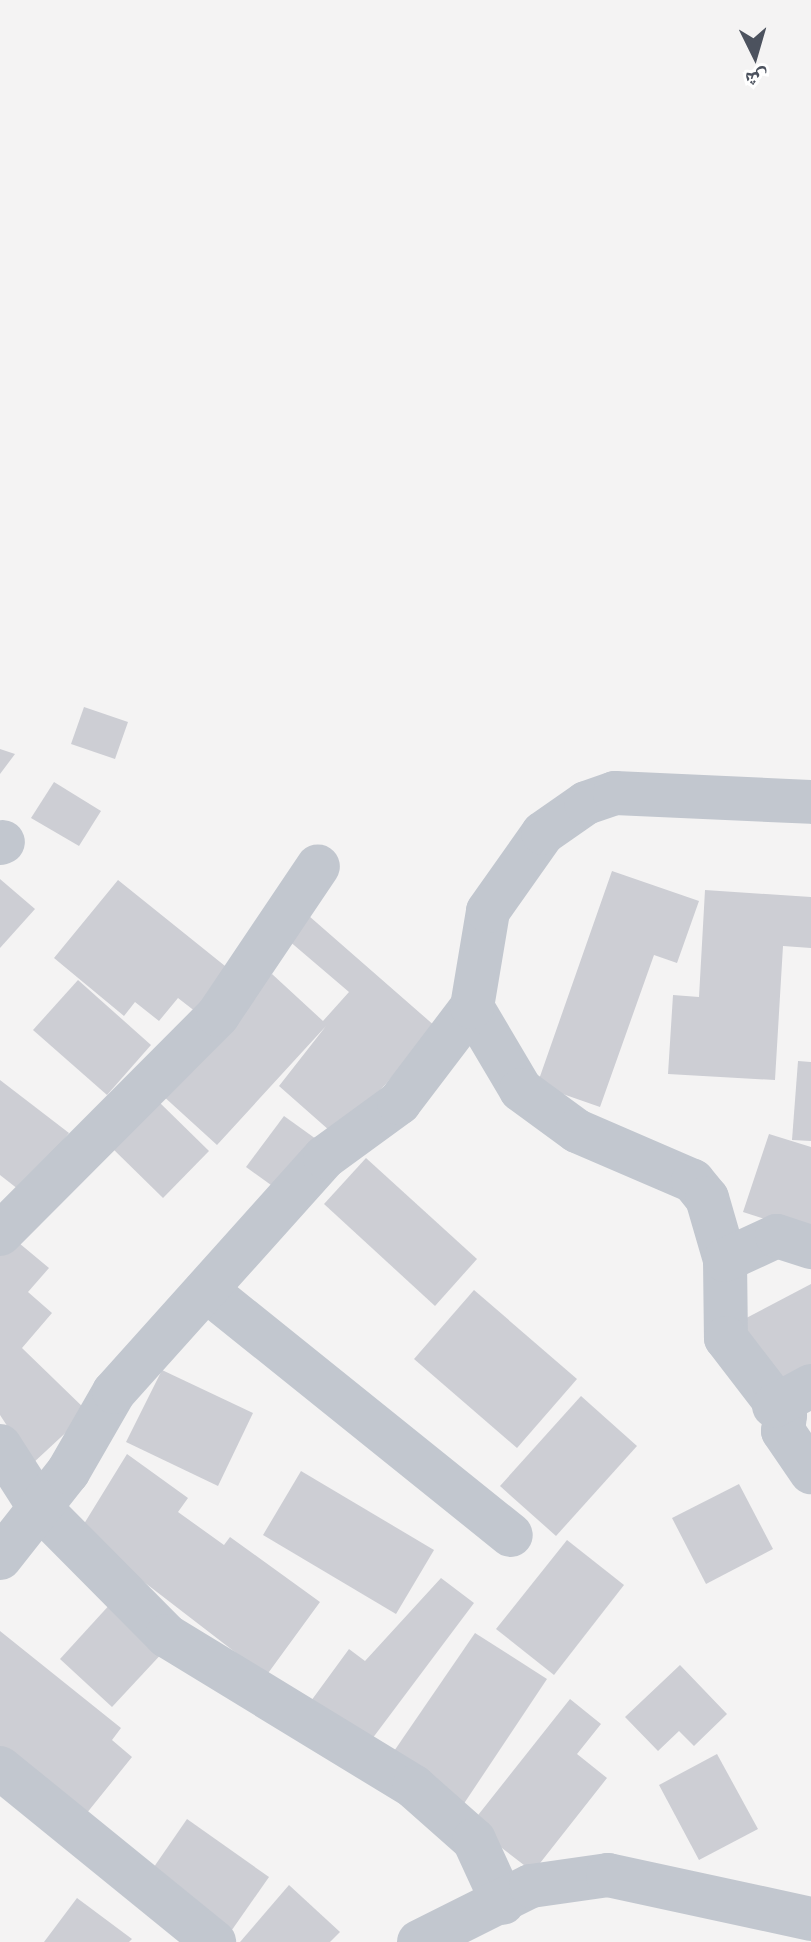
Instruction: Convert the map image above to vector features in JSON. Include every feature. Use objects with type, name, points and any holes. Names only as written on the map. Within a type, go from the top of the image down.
[{"type":"street","points":[[0,1558],[39,1507],[114,1392],[325,1157],[399,1103],[472,1007],[488,911],[560,818],[597,798],[642,791],[811,802]]},
{"type":"street","points":[[0,1234],[218,1015],[318,866]]},
{"type":"street","points":[[472,1007],[521,1090],[577,1131],[693,1181],[717,1213],[725,1260],[726,1338],[792,1396],[811,1472]]},
{"type":"street","points":[[725,1260],[777,1236],[811,1247]]},
{"type":"street","points":[[206,1290],[511,1535]]},
{"type":"street","points":[[0,1446],[39,1507],[167,1636],[414,1787],[474,1840],[503,1903]]},
{"type":"street","points":[[0,1768],[214,1942]]},
{"type":"street","points":[[419,1942],[539,1883],[608,1875],[811,1919]]},
{"type":"building","points":[[84,707],[128,722],[115,759],[71,744]]},
{"type":"building","points":[[0,749],[15,754],[0,774]]},
{"type":"building","points":[[54,782],[101,811],[79,846],[31,818]]},
{"type":"building","points":[[612,871],[699,901],[677,963],[654,955],[600,1107],[537,1085]]},
{"type":"building","points":[[0,879],[35,909],[0,948]]},
{"type":"building","points":[[118,880],[230,970],[196,1012],[178,998],[159,1021],[135,1002],[124,1016],[54,958]]},
{"type":"building","points":[[705,890],[811,897],[811,948],[783,946],[775,1080],[668,1074],[673,995],[699,997]]},
{"type":"building","points":[[309,916],[436,1027],[338,1138],[279,1086],[326,1026],[217,1145],[161,1094],[272,974],[323,1021],[349,992],[288,940]]},
{"type":"building","points":[[78,980],[151,1045],[107,1095],[33,1030]]},
{"type":"building","points":[[798,1061],[811,1062],[811,1141],[792,1140]]},
{"type":"building","points":[[0,1080],[69,1133],[23,1193],[0,1175]]},
{"type":"building","points":[[157,1100],[209,1151],[163,1198],[110,1146]]},
{"type":"building","points":[[284,1116],[316,1139],[278,1190],[246,1167]]},
{"type":"building","points":[[769,1134],[811,1147],[811,1234],[743,1212]]},
{"type":"building","points":[[366,1158],[477,1259],[435,1306],[324,1204]]},
{"type":"building","points":[[7,1233],[49,1268],[28,1292],[52,1313],[22,1348],[88,1412],[32,1464],[0,1415],[0,1241]]},
{"type":"building","points":[[811,1284],[811,1372],[770,1394],[733,1325]]},
{"type":"building","points":[[474,1290],[577,1379],[517,1448],[414,1359]]},
{"type":"building","points":[[162,1370],[253,1413],[218,1486],[126,1442]]},
{"type":"building","points":[[581,1396],[637,1446],[556,1536],[500,1486]]},
{"type":"building","points":[[127,1454],[188,1498],[178,1512],[224,1545],[230,1537],[320,1602],[266,1676],[79,1532]]},
{"type":"building","points":[[301,1471],[434,1550],[396,1614],[263,1535]]},
{"type":"building","points":[[739,1484],[773,1549],[706,1584],[672,1518]]},
{"type":"building","points":[[567,1540],[624,1585],[554,1675],[496,1629]]},
{"type":"building","points":[[441,1578],[474,1603],[369,1743],[311,1701],[349,1649],[365,1661]]},
{"type":"building","points":[[113,1601],[166,1649],[112,1707],[60,1659]]},
{"type":"building","points":[[0,1631],[121,1728],[112,1740],[132,1757],[82,1819],[0,1753]]},
{"type":"building","points":[[475,1633],[547,1679],[457,1814],[390,1757]]},
{"type":"building","points":[[680,1665],[727,1714],[694,1746],[679,1731],[658,1751],[625,1717]]},
{"type":"building","points":[[570,1699],[601,1724],[577,1754],[607,1778],[533,1872],[471,1824]]},
{"type":"building","points":[[717,1754],[758,1829],[699,1860],[659,1785]]},
{"type":"building","points":[[187,1819],[269,1877],[227,1937],[145,1880]]},
{"type":"building","points":[[289,1885],[340,1932],[330,1942],[240,1942]]},
{"type":"building","points":[[77,1898],[132,1939],[129,1942],[44,1942]]}]
